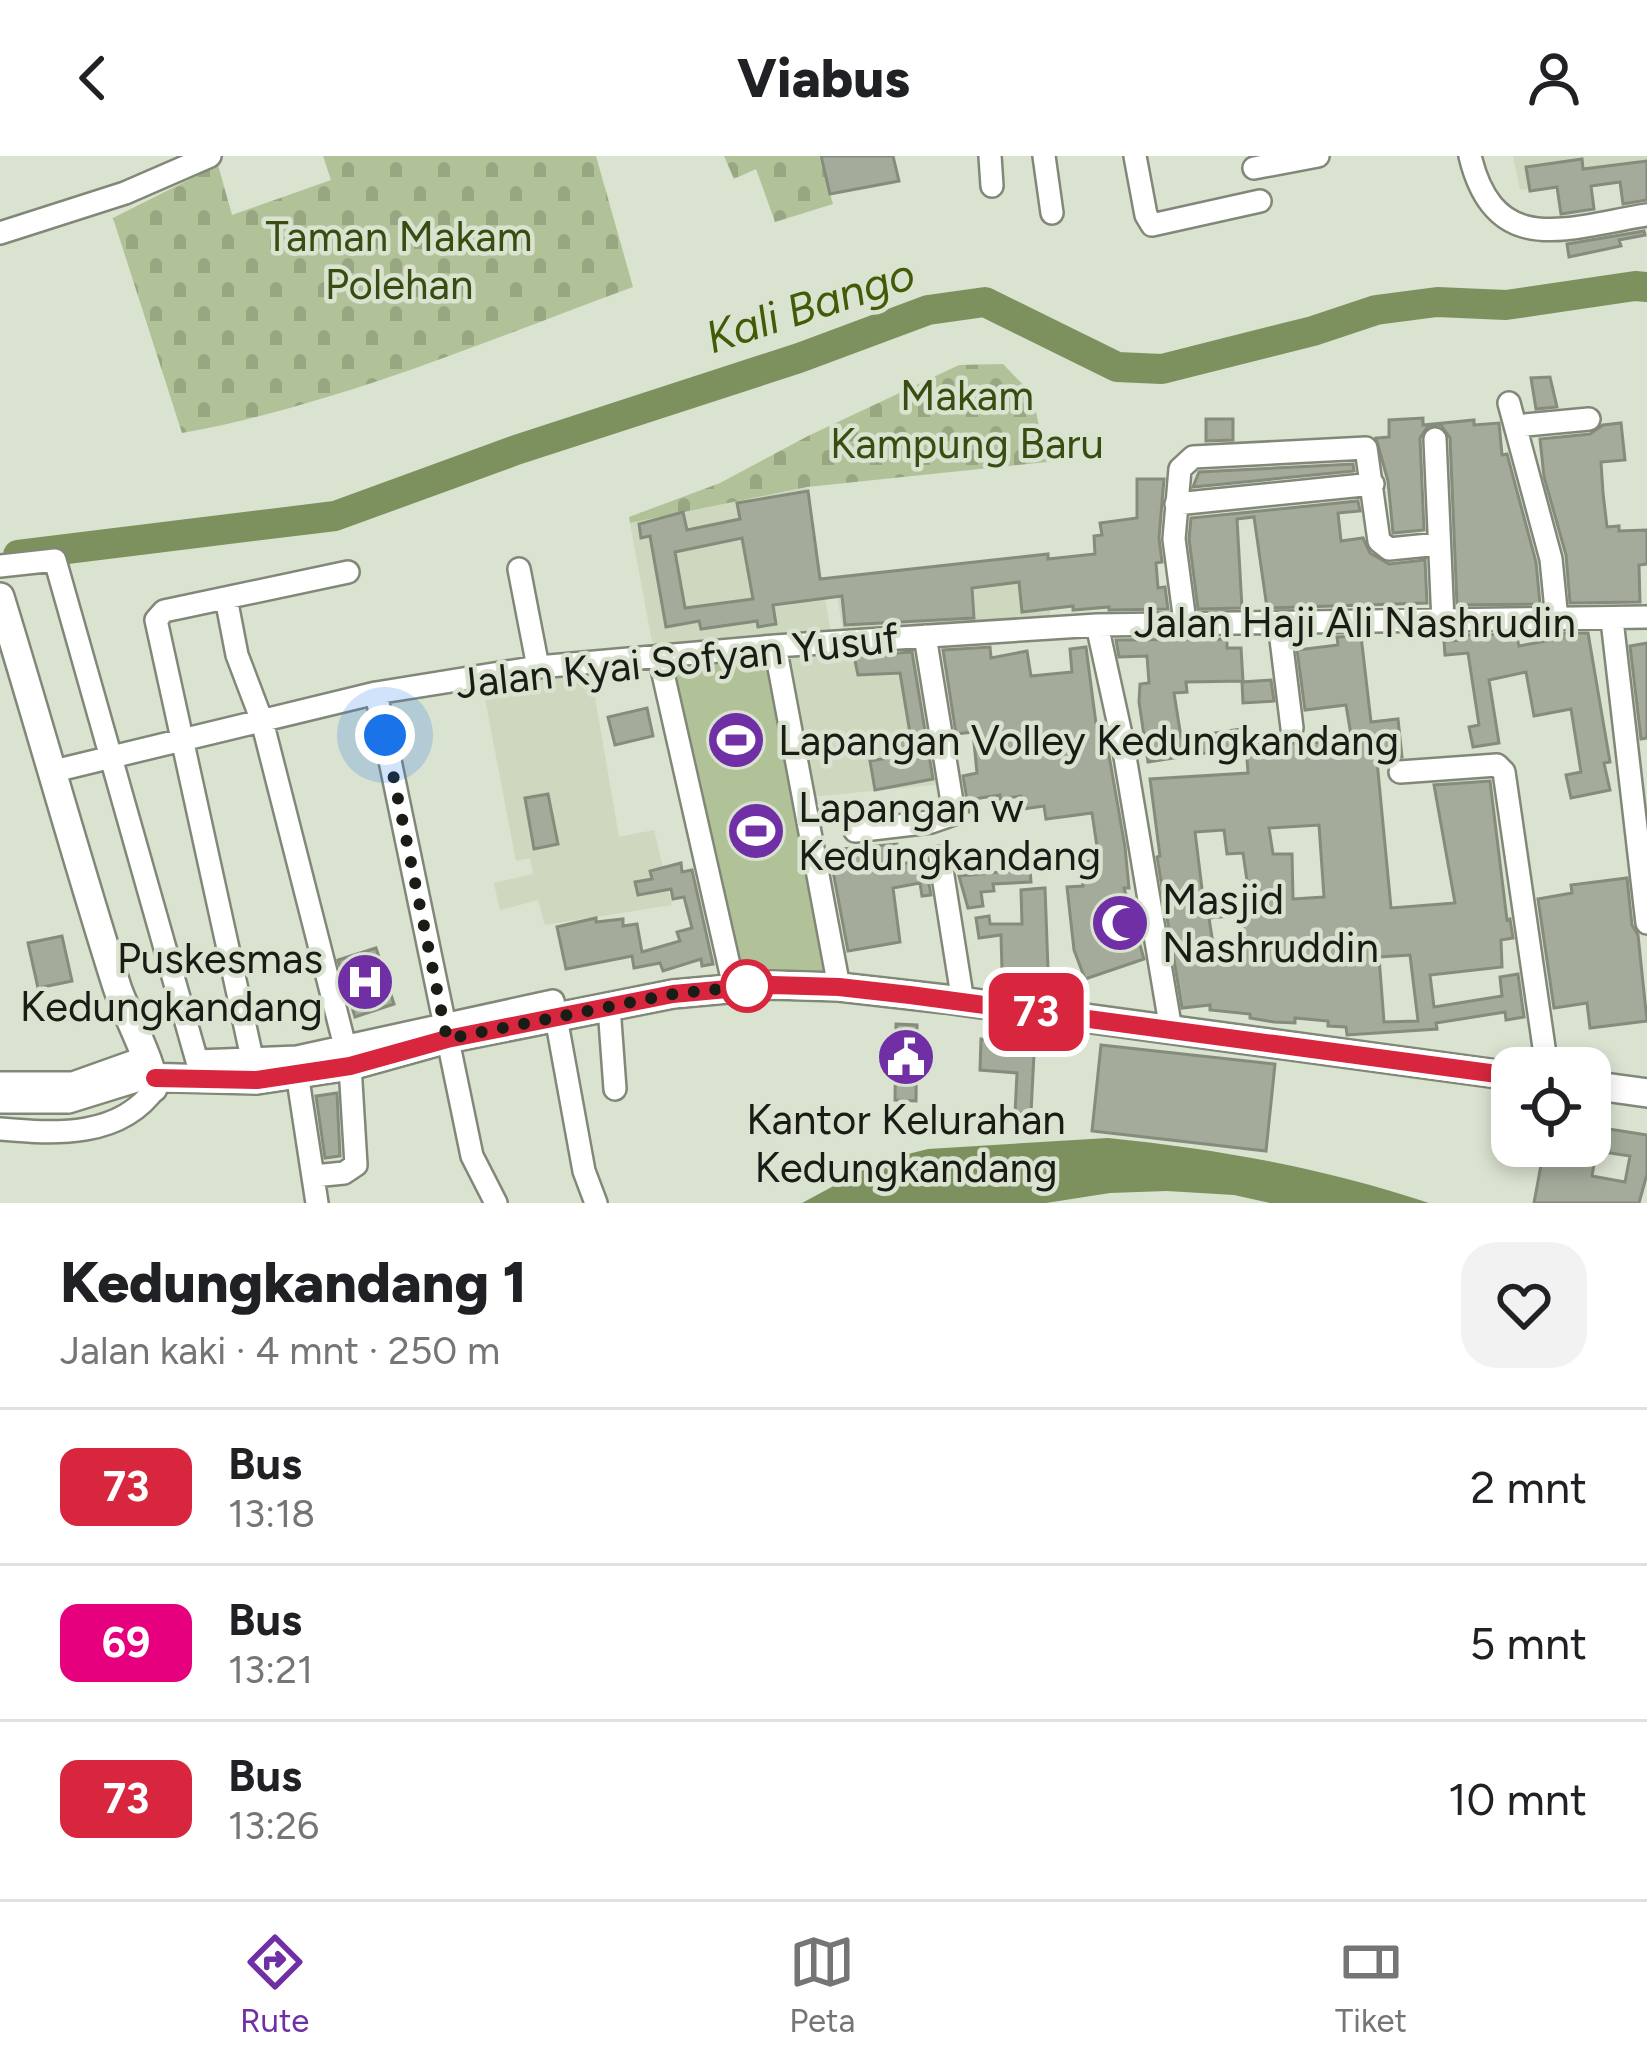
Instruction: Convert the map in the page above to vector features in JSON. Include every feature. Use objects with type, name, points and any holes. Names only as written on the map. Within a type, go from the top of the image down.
[{"type":"main road","points":[[3,608],[50,772],[147,1071]]},
{"type":"main road","points":[[0,1118],[93,1102],[147,1071],[257,1080],[350,1066],[447,1039],[673,994],[734,987],[839,987],[1491,1073]]},
{"type":"main road","points":[[1611,1088],[1647,1093]]},
{"type":"main road","points":[[0,1099],[93,1102]]},
{"type":"street","points":[[0,233],[125,194],[209,156]]},
{"type":"street","points":[[990,156],[992,186]]},
{"type":"street","points":[[1044,156],[1052,213]]},
{"type":"street","points":[[1136,156],[1152,225],[1262,209],[1253,162],[1318,156]]},
{"type":"street","points":[[1470,156],[1476,182],[1486,197],[1523,229],[1544,231],[1647,215]]},
{"type":"street","points":[[1557,620],[1551,559],[1512,414],[1589,419]]},
{"type":"street","points":[[1435,440],[1443,622]]},
{"type":"street","points":[[1185,622],[1174,539],[1180,469],[1192,457],[1360,447],[1369,451],[1383,546],[1439,544]]},
{"type":"street","points":[[1176,504],[1373,484]]},
{"type":"street","points":[[0,566],[55,560],[197,1061],[297,1057],[553,1001],[584,1172],[596,1203]]},
{"type":"street","points":[[519,568],[538,667]]},
{"type":"street","points":[[257,1080],[156,620],[164,611],[348,572]]},
{"type":"street","points":[[226,598],[237,655],[262,721],[350,1066],[356,1165],[344,1173],[314,1176]]},
{"type":"street","name":"Jalan Haji Ali Nashrudin","points":[[1097,625],[1647,616]]},
{"type":"street","name":"Jalan Haji Ali Nashrudin","points":[[1612,620],[1647,923]]},
{"type":"street","points":[[1279,622],[1292,728]]},
{"type":"street","points":[[1097,625],[1122,739],[1172,1030]]},
{"type":"street","name":"Jalan Kyai Sofyan Yusuf","points":[[50,772],[376,693],[538,667],[1097,625]]},
{"type":"street","points":[[855,831],[931,822],[954,814],[925,636]]},
{"type":"street","points":[[775,646],[839,987]]},
{"type":"street","points":[[659,656],[734,987]]},
{"type":"street","points":[[376,693],[473,1161],[496,1203]]},
{"type":"street","points":[[1400,772],[1497,764],[1504,772],[1543,1047]]},
{"type":"street","points":[[940,857],[963,1002]]},
{"type":"street","points":[[609,1007],[615,1089]]},
{"type":"street","points":[[0,1083],[73,1083],[147,1071],[136,1112],[115,1123],[74,1130],[0,1129]]},
{"type":"street","points":[[297,1073],[316,1203]]},
{"type":"shaded area","points":[[1513,156],[1647,156],[1647,175],[1520,190]]},
{"type":"shaded area","points":[[807,487],[831,633],[653,647],[630,523]]},
{"type":"shaded area","points":[[1045,562],[1051,620],[844,638],[835,582]]},
{"type":"shaded area","points":[[920,642],[945,784],[809,797],[780,654]]},
{"type":"shaded area","points":[[580,669],[592,680],[619,837],[654,830],[672,905],[545,925],[538,900],[500,910],[494,883],[533,874],[530,858],[516,861],[483,688]]},
{"type":"shaded area","points":[[1108,1138],[1270,1161],[1429,1203],[1270,1203],[1234,1195],[1167,1191],[1110,1193],[1046,1203],[802,1203],[880,1161],[928,1149]]},
{"type":"green space","name":"Taman Makam Polehan","points":[[323,156],[596,156],[633,287],[354,389],[182,433],[113,218],[218,165],[232,215],[331,180]]},
{"type":"green space","points":[[724,156],[819,156],[833,204],[775,222],[756,169],[734,179]]},
{"type":"green space","name":"Makam Kampung Baru","points":[[1003,364],[1032,394],[1047,462],[807,487],[630,523],[629,517],[720,483],[959,365]]},
{"type":"green space","points":[[770,656],[829,974],[739,973],[670,664]]},
{"type":"building","points":[[821,156],[893,156],[899,181],[830,194]]},
{"type":"building","points":[[1582,159],[1583,169],[1647,161],[1647,200],[1623,204],[1620,182],[1591,186],[1594,209],[1561,214],[1557,187],[1530,191],[1526,167]]},
{"type":"building","points":[[1644,231],[1645,235],[1619,240],[1621,246],[1569,257],[1567,244]]},
{"type":"building","points":[[1550,377],[1557,407],[1536,409],[1531,378]]},
{"type":"building","points":[[1423,418],[1423,425],[1474,420],[1474,425],[1499,423],[1502,455],[1507,454],[1536,562],[1540,604],[1457,605],[1450,438],[1441,425],[1428,426],[1420,438],[1424,530],[1393,533],[1388,481],[1376,438],[1389,437],[1389,420]]},
{"type":"building","points":[[1206,419],[1233,419],[1233,440],[1206,441]]},
{"type":"building","points":[[1621,423],[1625,460],[1601,462],[1603,493],[1607,527],[1647,530],[1647,564],[1639,565],[1640,602],[1570,603],[1566,555],[1544,477],[1540,439],[1590,434],[1603,425]]},
{"type":"building","points":[[1353,464],[1354,471],[1193,487],[1199,472]]},
{"type":"building","points":[[1137,479],[1164,479],[1162,562],[1156,563],[1158,588],[1165,587],[1168,609],[1073,610],[1073,606],[1022,612],[1019,582],[972,588],[974,618],[845,625],[842,596],[773,605],[776,624],[758,627],[757,621],[701,629],[699,621],[666,627],[650,536],[641,538],[639,524],[683,512],[687,530],[740,519],[737,503],[808,491],[820,579],[1048,554],[1048,559],[1095,554],[1094,536],[1102,535],[1100,523],[1137,518]],"holes":[[[742,538],[753,599],[685,608],[675,552]]]},
{"type":"building","points":[[1358,501],[1360,511],[1338,513],[1341,541],[1363,538],[1370,553],[1389,564],[1425,560],[1427,603],[1267,608],[1254,517],[1237,519],[1242,608],[1198,609],[1189,539],[1191,518]]},
{"type":"building","points":[[1563,633],[1588,633],[1610,762],[1604,763],[1610,790],[1571,798],[1566,775],[1581,772],[1571,709],[1534,716],[1526,672],[1489,680],[1499,743],[1473,747],[1469,727],[1479,725],[1468,653],[1445,655],[1444,641],[1465,640],[1465,635],[1516,634],[1519,646],[1563,638]]},
{"type":"building","points":[[1361,636],[1371,722],[1398,719],[1402,757],[1377,761],[1391,908],[1455,903],[1434,785],[1490,781],[1513,938],[1501,940],[1502,967],[1430,975],[1434,1007],[1502,996],[1500,977],[1518,974],[1524,1017],[1506,1020],[1505,1012],[1436,1023],[1437,1029],[1347,1035],[1346,1027],[1328,1026],[1328,1021],[1295,1018],[1295,1023],[1274,1022],[1210,1010],[1210,1005],[1182,1008],[1157,857],[1150,779],[1248,773],[1246,745],[1352,741],[1346,705],[1305,710],[1297,650],[1338,645],[1337,637]],"holes":[[[1319,825],[1324,897],[1293,899],[1292,854],[1273,854],[1269,828]],[[1224,830],[1227,854],[1243,853],[1249,894],[1203,897],[1195,832]],[[1242,915],[1244,940],[1213,944],[1209,918]],[[1410,955],[1418,1021],[1384,1022],[1379,957]]]},
{"type":"building","points":[[1227,639],[1227,648],[1241,648],[1243,681],[1186,682],[1187,692],[1174,693],[1181,737],[1216,737],[1215,733],[1241,729],[1244,747],[1148,762],[1139,702],[1140,684],[1149,683],[1147,656],[1119,657],[1116,640]]},
{"type":"building","points":[[1647,643],[1647,738],[1641,739],[1630,646]]},
{"type":"building","points":[[990,647],[991,658],[1027,651],[1031,676],[1072,672],[1070,649],[1086,647],[1098,739],[1106,738],[1125,847],[1129,888],[1124,888],[1144,959],[1085,979],[1074,950],[1067,887],[1083,886],[1080,862],[1099,860],[1092,813],[1046,819],[1044,806],[1023,809],[1021,796],[1000,799],[1000,795],[974,799],[975,811],[969,812],[963,776],[977,773],[973,732],[956,734],[943,650]]},
{"type":"building","points":[[912,652],[933,779],[875,790],[870,761],[899,756],[895,736],[910,733],[900,673],[858,675],[854,656]]},
{"type":"building","points":[[1271,680],[1274,701],[1243,703],[1242,682]]},
{"type":"building","points":[[647,708],[653,736],[615,745],[608,717]]},
{"type":"building","points":[[548,794],[558,844],[534,849],[525,798]]},
{"type":"building","points":[[897,844],[900,864],[912,862],[913,869],[926,868],[931,895],[922,896],[920,883],[893,888],[900,942],[848,951],[829,850]]},
{"type":"building","points":[[681,863],[682,872],[692,870],[713,964],[702,966],[701,959],[663,971],[660,963],[634,968],[632,956],[566,969],[557,927],[596,918],[596,922],[623,919],[623,926],[637,924],[642,952],[680,941],[677,932],[692,928],[684,897],[673,899],[671,889],[638,895],[635,882],[652,879],[650,871]]},
{"type":"building","points":[[1030,869],[1031,882],[993,884],[994,891],[981,892],[983,906],[968,908],[959,876]]},
{"type":"building","points":[[1627,878],[1647,1021],[1590,1028],[1587,1003],[1554,1008],[1538,899],[1572,893],[1571,885]]},
{"type":"building","points":[[1045,888],[1048,969],[1002,970],[1001,935],[979,938],[976,918],[989,916],[990,924],[1022,924],[1021,890]]},
{"type":"building","points":[[62,936],[72,981],[38,988],[28,943]]},
{"type":"building","name":"Puskesmas Kedungkandang","points":[[376,948],[394,1004],[355,1017],[338,960]]},
{"type":"building","name":"Kantor Kelurahan Kedungkandang","points":[[896,1024],[917,1025],[916,1101],[895,1100]]},
{"type":"building","points":[[981,1039],[1014,1041],[1014,1053],[1034,1054],[1031,1113],[1015,1113],[1017,1073],[980,1070]]},
{"type":"building","points":[[1101,1045],[1275,1064],[1266,1151],[1092,1131]]},
{"type":"building","points":[[337,1093],[340,1156],[325,1158],[316,1096]]},
{"type":"building","points":[[1611,1129],[1647,1135],[1647,1174],[1639,1203],[1534,1203],[1541,1167],[1594,1167],[1592,1176],[1625,1182],[1630,1156],[1611,1153]]},
{"type":"waterway","name":"Kali Bango","points":[[18,555],[335,516],[928,310],[985,302],[1117,367],[1162,369],[1376,310],[1437,302],[1506,305],[1647,287]]},
{"type":"bus line","name":"73","points":[[155,1078],[257,1080],[350,1066],[447,1039],[673,994],[772,985],[910,995],[1491,1074]]},
{"type":"place","name":"Lapangan Volley Kedungkandang","points":[[736,740]]},
{"type":"place","name":"Lapangan w Kedungkandang","points":[[756,831]]},
{"type":"place","name":"Masjid Nashruddin","points":[[1120,923]]},
{"type":"place","name":"Puskesmas Kedungkandang","points":[[365,982]]},
{"type":"place","name":"Kantor Kelurahan Kedungkandang","points":[[906,1057]]},
{"type":"route","points":[[385,735],[447,1039],[673,994],[747,986]]}]
